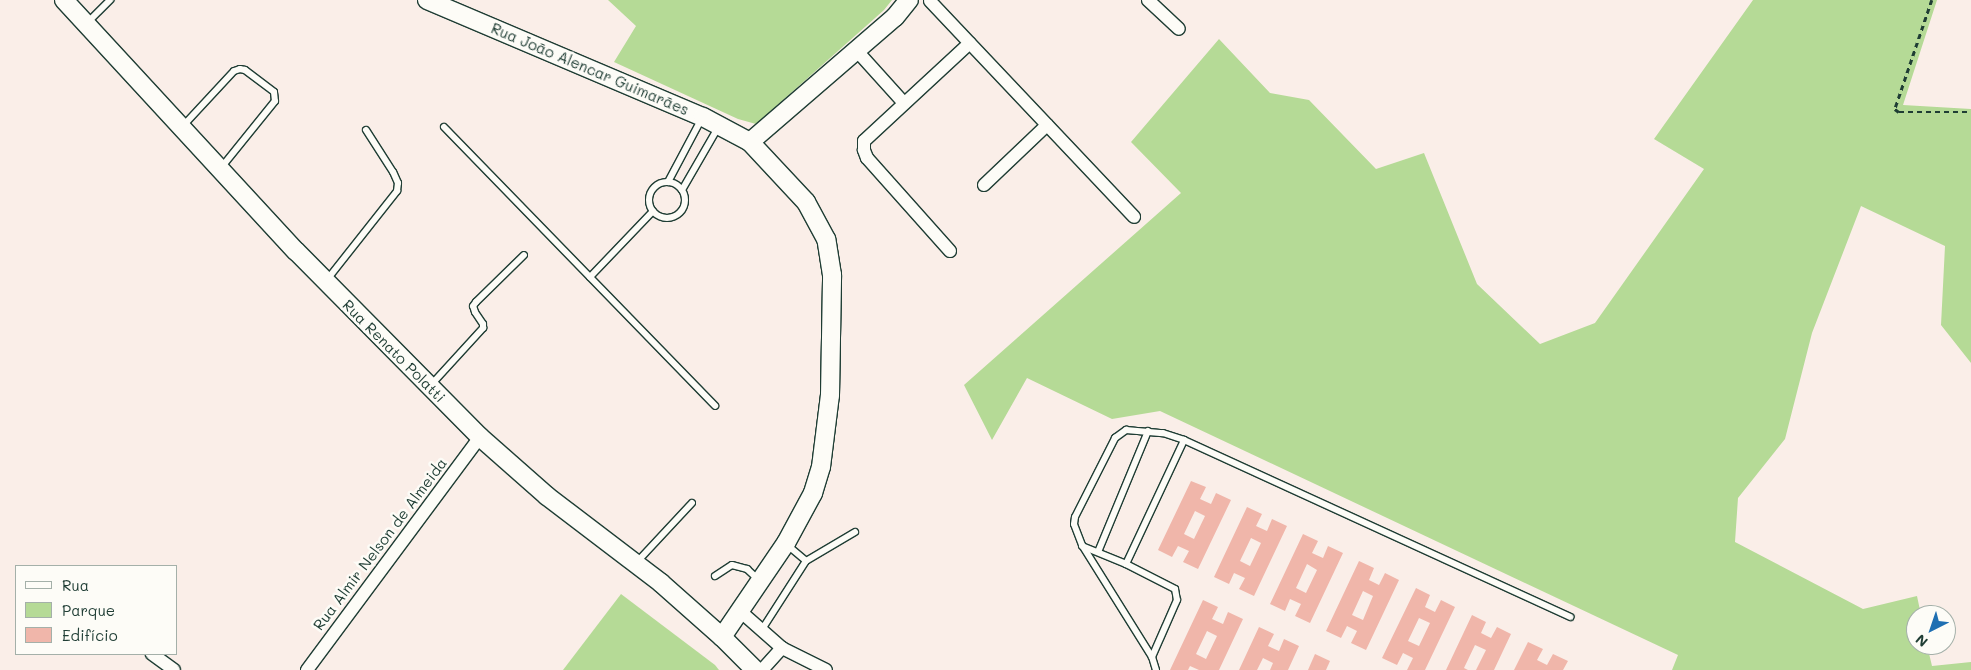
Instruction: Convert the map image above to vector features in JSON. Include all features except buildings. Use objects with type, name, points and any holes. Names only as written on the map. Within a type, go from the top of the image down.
[{"type":"main road","name":"Rua Renato Polatti","points":[[64,0],[325,282],[480,437],[547,496],[636,564],[722,637],[755,670]]},
{"type":"main road","name":"Rua João Alencar Guimarães","points":[[427,0],[720,125],[750,142],[786,178],[806,202],[818,221],[826,239],[832,275],[830,395],[821,467],[803,514],[786,543],[722,637]]},
{"type":"main road","points":[[750,142],[896,17],[909,0]]},
{"type":"street","points":[[1148,0],[1179,29]]},
{"type":"street","points":[[930,1],[1134,217]]},
{"type":"street","points":[[950,251],[867,158],[864,150],[864,141],[970,43]]},
{"type":"street","points":[[857,51],[904,103]]},
{"type":"street","points":[[984,185],[1048,125]]},
{"type":"street","name":"Rua Almir Nelson de Almeida","points":[[307,670],[480,437]]},
{"type":"street","points":[[740,611],[782,648],[826,670]]},
{"type":"street","points":[[762,670],[782,648]]},
{"type":"street","points":[[153,655],[174,670]]},
{"type":"lane","points":[[86,24],[110,0]]},
{"type":"lane","points":[[182,128],[234,71],[245,70],[274,92],[275,101],[220,170]]},
{"type":"lane","points":[[668,182],[703,117]]},
{"type":"lane","points":[[682,190],[720,125]]},
{"type":"lane","points":[[444,127],[715,406]]},
{"type":"lane","points":[[325,282],[397,191],[398,183],[394,172],[366,130]]},
{"type":"lane","points":[[661,183],[676,184],[682,190],[685,203],[678,215],[665,218],[653,211],[650,205],[651,192],[661,183]]},
{"type":"lane","points":[[590,277],[653,211]]},
{"type":"lane","points":[[430,386],[483,328],[483,324],[473,306],[524,256]]},
{"type":"lane","points":[[1156,670],[1152,657],[1082,546],[1076,533],[1075,517],[1115,438],[1126,430],[1148,432],[1184,440],[1570,617]]},
{"type":"lane","points":[[1098,552],[1148,432]]},
{"type":"lane","points":[[1126,564],[1184,440]]},
{"type":"lane","points":[[636,564],[692,503]]},
{"type":"lane","points":[[762,631],[806,561],[855,532]]},
{"type":"lane","points":[[786,543],[806,561]]},
{"type":"lane","points":[[1082,546],[1126,564],[1175,589],[1178,594],[1177,600],[1152,657]]},
{"type":"lane","points":[[715,576],[732,565],[738,565],[747,569],[760,582]]},
{"type":"path","points":[[1932,0],[1895,109],[1899,112],[1971,112]]},
{"type":"green space","points":[[608,0],[892,0],[884,10],[756,124],[738,119],[614,62],[636,26]]},
{"type":"green space","points":[[1753,0],[1937,0],[1903,105],[1971,109],[1971,363],[1941,325],[1945,246],[1861,206],[1812,333],[1785,439],[1738,498],[1735,542],[1863,609],[1917,596],[1919,605],[1906,605],[1906,655],[1929,655],[1932,666],[1971,662],[1971,670],[1672,670],[1678,655],[1160,411],[1112,419],[1027,378],[992,440],[964,385],[1181,193],[1131,142],[1219,39],[1270,93],[1309,100],[1376,169],[1424,153],[1477,284],[1540,344],[1595,323],[1704,169],[1654,139]]},
{"type":"green space","points":[[621,594],[715,665],[719,670],[563,670]]}]
